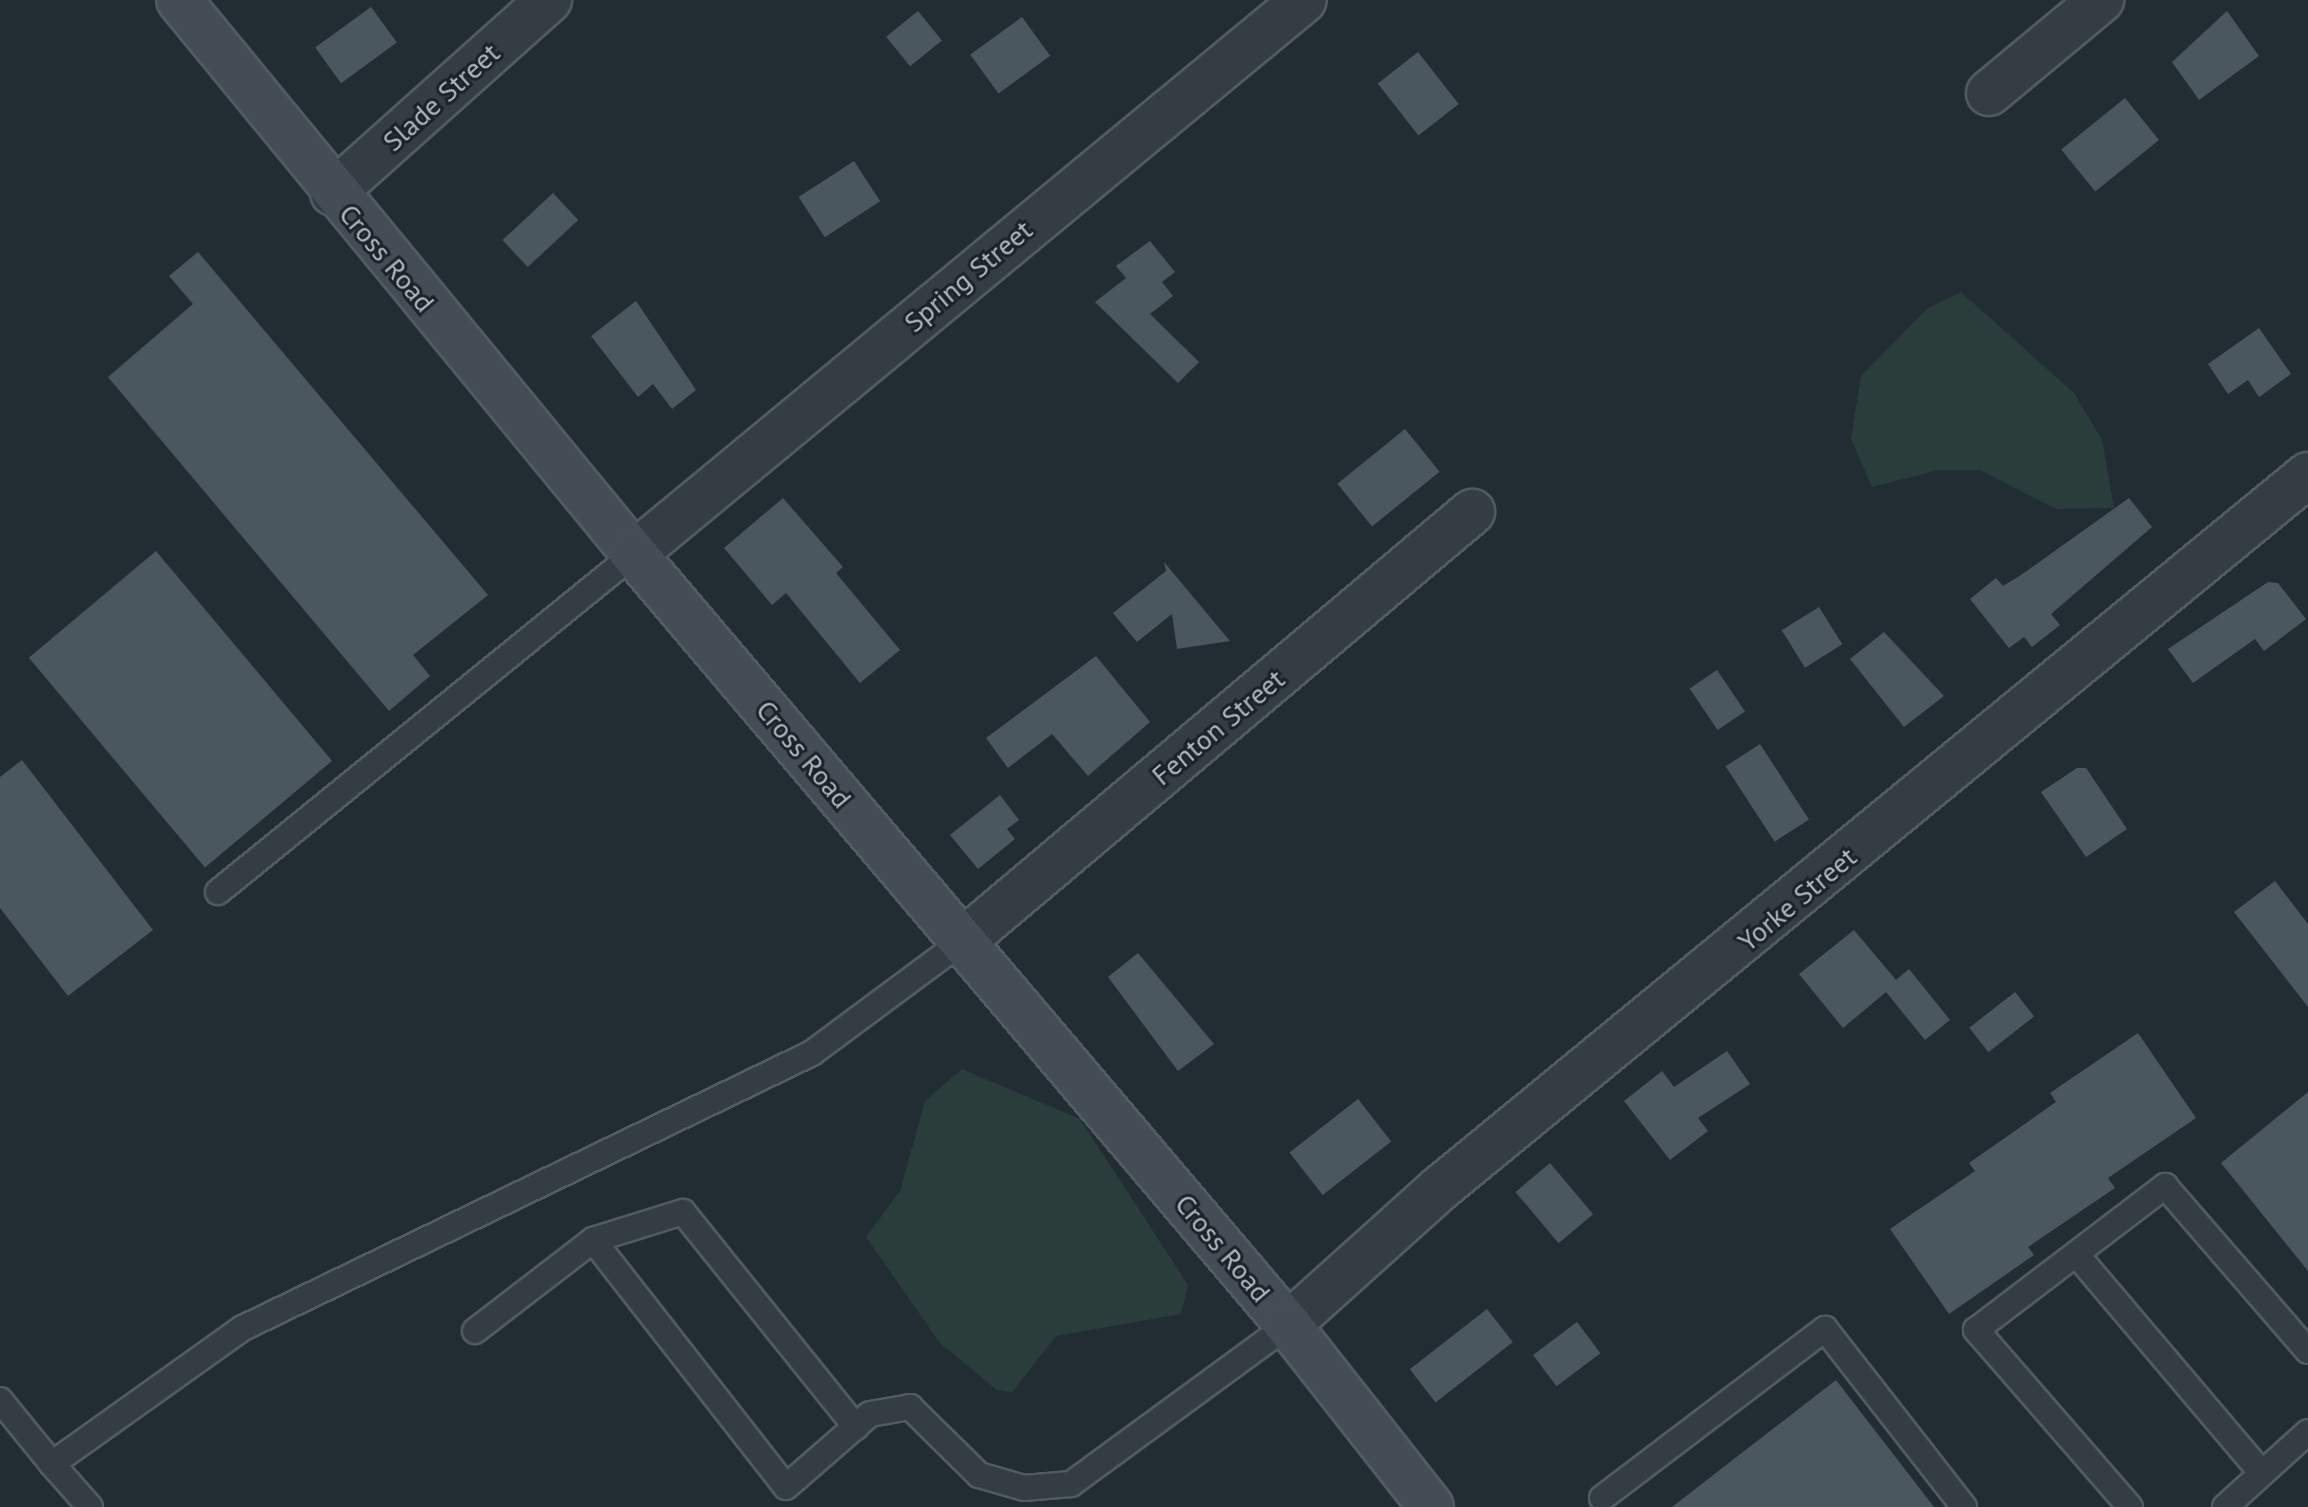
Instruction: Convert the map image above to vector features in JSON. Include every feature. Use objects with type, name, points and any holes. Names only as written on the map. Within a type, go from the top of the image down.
[{"type":"street","name":"Cross Road","points":[[179,0],[333,193],[634,554],[1288,1325],[1429,1506]]},
{"type":"street","name":"Slade Street","points":[[333,193],[549,0]]},
{"type":"street","name":"Spring Street","points":[[634,554],[1304,0]]},
{"type":"street","points":[[1989,93],[2101,0]]},
{"type":"street","name":"Yorke Street","points":[[1288,1325],[1439,1189],[2308,475]]},
{"type":"street","name":"Fenton Street","points":[[963,941],[1472,512]]},
{"type":"lane","points":[[218,892],[634,554]]},
{"type":"lane","points":[[52,1464],[243,1328],[812,1053],[963,941]]},
{"type":"lane","points":[[2127,1506],[1976,1330],[2165,1186],[2308,1351]]},
{"type":"lane","points":[[475,1331],[593,1240],[683,1212],[856,1427]]},
{"type":"lane","points":[[593,1240],[786,1487],[870,1414],[910,1407],[979,1475],[1024,1488],[1071,1484],[1288,1325]]},
{"type":"lane","points":[[2076,1254],[2262,1473]]},
{"type":"lane","points":[[1601,1504],[1825,1329],[1964,1507]]},
{"type":"lane","points":[[0,1400],[90,1507]]},
{"type":"lane","points":[[2225,1507],[2308,1432]]},
{"type":"green space","points":[[1961,292],[2074,393],[2102,440],[2114,508],[2056,509],[1980,470],[1939,470],[1872,487],[1851,439],[1861,376],[1928,308]]},
{"type":"green space","points":[[962,1069],[1080,1119],[1188,1285],[1181,1314],[1056,1336],[1012,1392],[997,1390],[940,1343],[866,1237],[900,1191],[925,1101]]},
{"type":"building","points":[[371,7],[397,43],[341,83],[315,48]]},
{"type":"building","points":[[918,11],[942,41],[910,66],[886,37]]},
{"type":"building","points":[[2227,11],[2259,56],[2199,100],[2172,62]]},
{"type":"building","points":[[1022,17],[1050,56],[998,93],[970,55]]},
{"type":"building","points":[[1418,52],[1459,104],[1418,135],[1378,83]]},
{"type":"building","points":[[2125,98],[2159,140],[2095,192],[2061,150]]},
{"type":"building","points":[[854,161],[880,201],[825,237],[799,197]]},
{"type":"building","points":[[553,193],[578,220],[528,267],[503,240]]},
{"type":"building","points":[[1150,241],[1175,272],[1162,282],[1173,296],[1150,314],[1199,362],[1178,383],[1095,302],[1126,278],[1116,266]]},
{"type":"building","points":[[198,252],[488,595],[413,655],[430,676],[389,711],[108,377],[193,304],[169,276]]},
{"type":"building","points":[[636,301],[696,390],[672,409],[653,384],[638,397],[591,336]]},
{"type":"building","points":[[2259,328],[2291,374],[2259,397],[2248,380],[2228,394],[2208,364]]},
{"type":"building","points":[[1405,429],[1440,472],[1372,526],[1337,484]]},
{"type":"building","points":[[783,498],[843,567],[836,573],[900,650],[860,683],[786,593],[772,605],[724,548]]},
{"type":"building","points":[[2129,498],[2152,527],[2051,614],[2060,625],[2032,647],[2024,637],[2009,648],[1970,599],[1996,578],[2003,586],[2021,575]]},
{"type":"building","points":[[156,551],[332,761],[205,868],[29,658]]},
{"type":"building","points":[[1164,562],[1230,641],[1177,649],[1172,614],[1137,642],[1113,613],[1166,571]]},
{"type":"building","points":[[2268,582],[2278,583],[2306,619],[2264,651],[2255,639],[2193,683],[2168,649]]},
{"type":"building","points":[[1819,607],[1842,644],[1805,668],[1782,630]]},
{"type":"building","points":[[1884,632],[1944,696],[1904,727],[1850,659]]},
{"type":"building","points":[[1096,656],[1150,722],[1088,776],[1052,734],[1008,768],[986,738]]},
{"type":"building","points":[[1717,670],[1745,711],[1718,730],[1690,688]]},
{"type":"building","points":[[1760,744],[1809,819],[1775,842],[1726,766]]},
{"type":"building","points":[[22,760],[153,930],[68,996],[0,908],[0,777]]},
{"type":"building","points":[[2077,768],[2086,768],[2127,829],[2086,857],[2041,792]]},
{"type":"building","points":[[1000,795],[1019,820],[1007,829],[1015,839],[978,869],[950,835]]},
{"type":"building","points":[[2275,881],[2308,924],[2308,1007],[2234,912]]},
{"type":"building","points":[[1854,930],[1896,980],[1909,969],[1950,1020],[1925,1040],[1886,992],[1843,1028],[1799,974]]},
{"type":"building","points":[[1138,953],[1214,1044],[1178,1071],[1108,977]]},
{"type":"building","points":[[2015,992],[2034,1016],[1988,1052],[1969,1028]]},
{"type":"building","points":[[2138,1033],[2196,1118],[2108,1178],[2115,1188],[2028,1247],[2034,1255],[1949,1314],[1890,1229],[1975,1171],[1969,1163],[2056,1102],[2050,1093]]},
{"type":"building","points":[[1727,1051],[1750,1084],[1698,1118],[1708,1131],[1670,1160],[1624,1101],[1662,1071],[1674,1087]]},
{"type":"building","points":[[2308,1092],[2308,1271],[2221,1163]]},
{"type":"building","points":[[1358,1099],[1391,1142],[1323,1195],[1289,1153]]},
{"type":"building","points":[[1550,1163],[1593,1214],[1559,1243],[1516,1192]]},
{"type":"building","points":[[1487,1309],[1513,1342],[1436,1402],[1410,1369]]},
{"type":"building","points":[[1577,1322],[1600,1353],[1557,1386],[1533,1355]]},
{"type":"building","points":[[1836,1380],[1934,1507],[1672,1507]]}]
